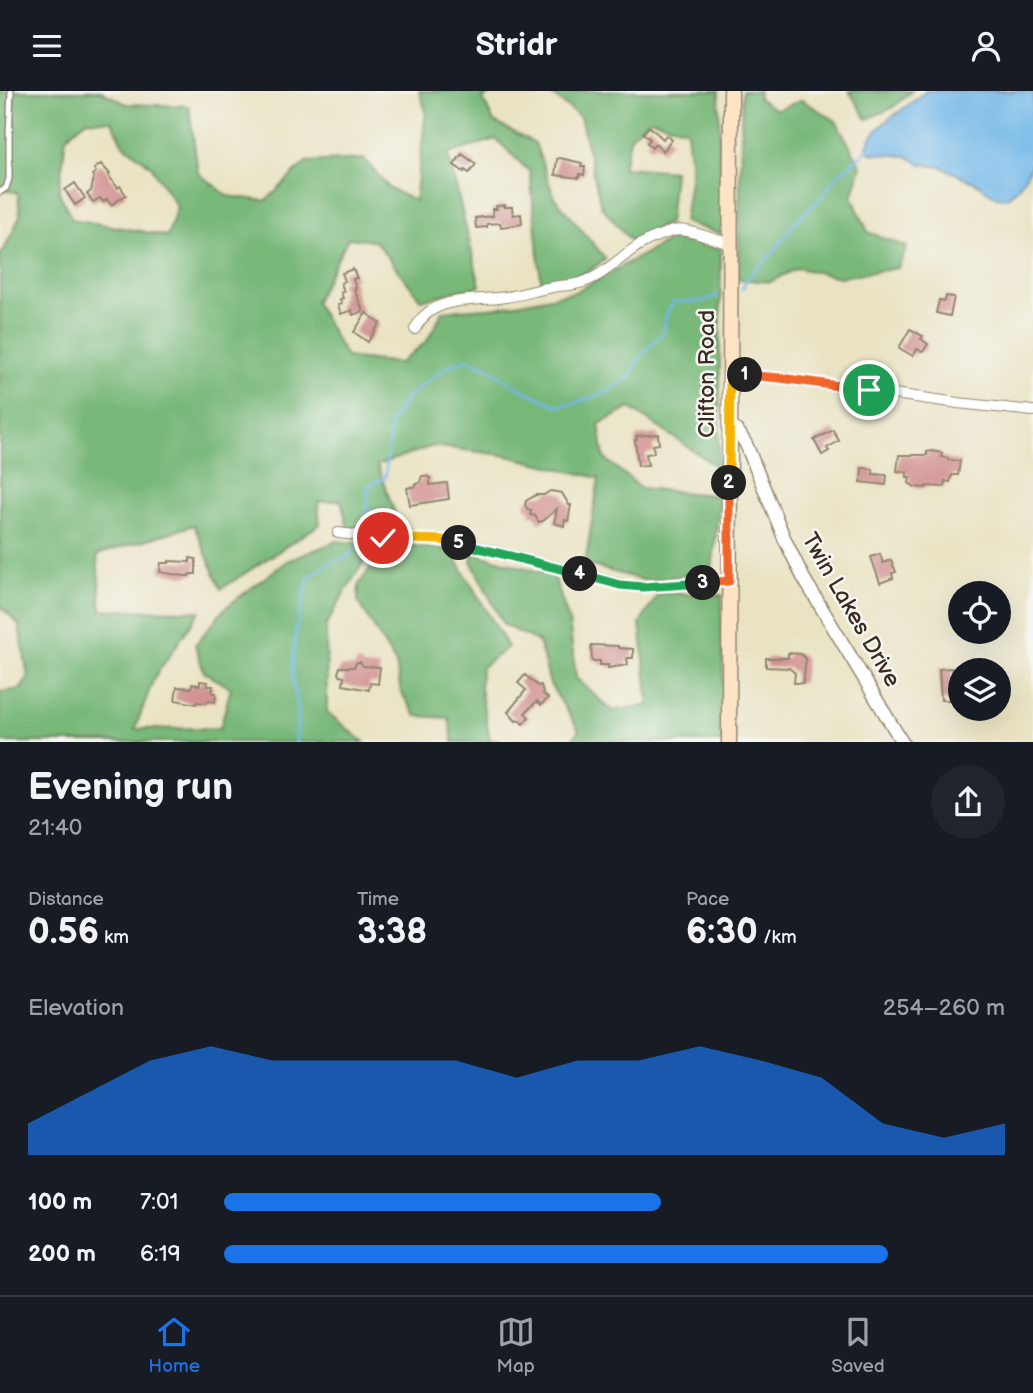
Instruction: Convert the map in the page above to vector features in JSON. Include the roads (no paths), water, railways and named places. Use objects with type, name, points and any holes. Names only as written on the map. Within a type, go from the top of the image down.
[{"type":"main road","name":"Clifton Road","points":[[729,742],[731,91]]},
{"type":"street","points":[[415,329],[426,313],[446,303],[517,296],[593,279],[638,246],[672,231],[688,231],[730,243]]},
{"type":"street","points":[[730,374],[1033,411]]},
{"type":"street","name":"Twin Lakes Drive","points":[[729,424],[739,433],[746,445],[803,577],[902,742]]},
{"type":"street","points":[[338,533],[442,540],[628,586],[657,587],[729,581]]},
{"type":"lane","points":[[0,192],[6,188],[9,179],[11,91]]},
{"type":"water","points":[[926,91],[1033,91],[1033,162],[1016,190],[1006,198],[997,197],[976,183],[942,167],[921,164],[907,156],[870,153],[867,146],[877,130]]},
{"type":"waterway","points":[[741,289],[746,280],[779,246],[793,224],[819,200],[836,177],[869,148]]},
{"type":"waterway","points":[[363,524],[368,508],[368,486],[385,478],[391,422],[406,398],[446,367],[468,359],[557,406],[575,403],[605,393],[629,378],[640,357],[664,331],[667,312],[674,302],[697,302],[718,296]]},
{"type":"waterway","points":[[296,742],[298,710],[292,673],[296,629],[309,577],[328,564],[349,556],[356,546]]}]
